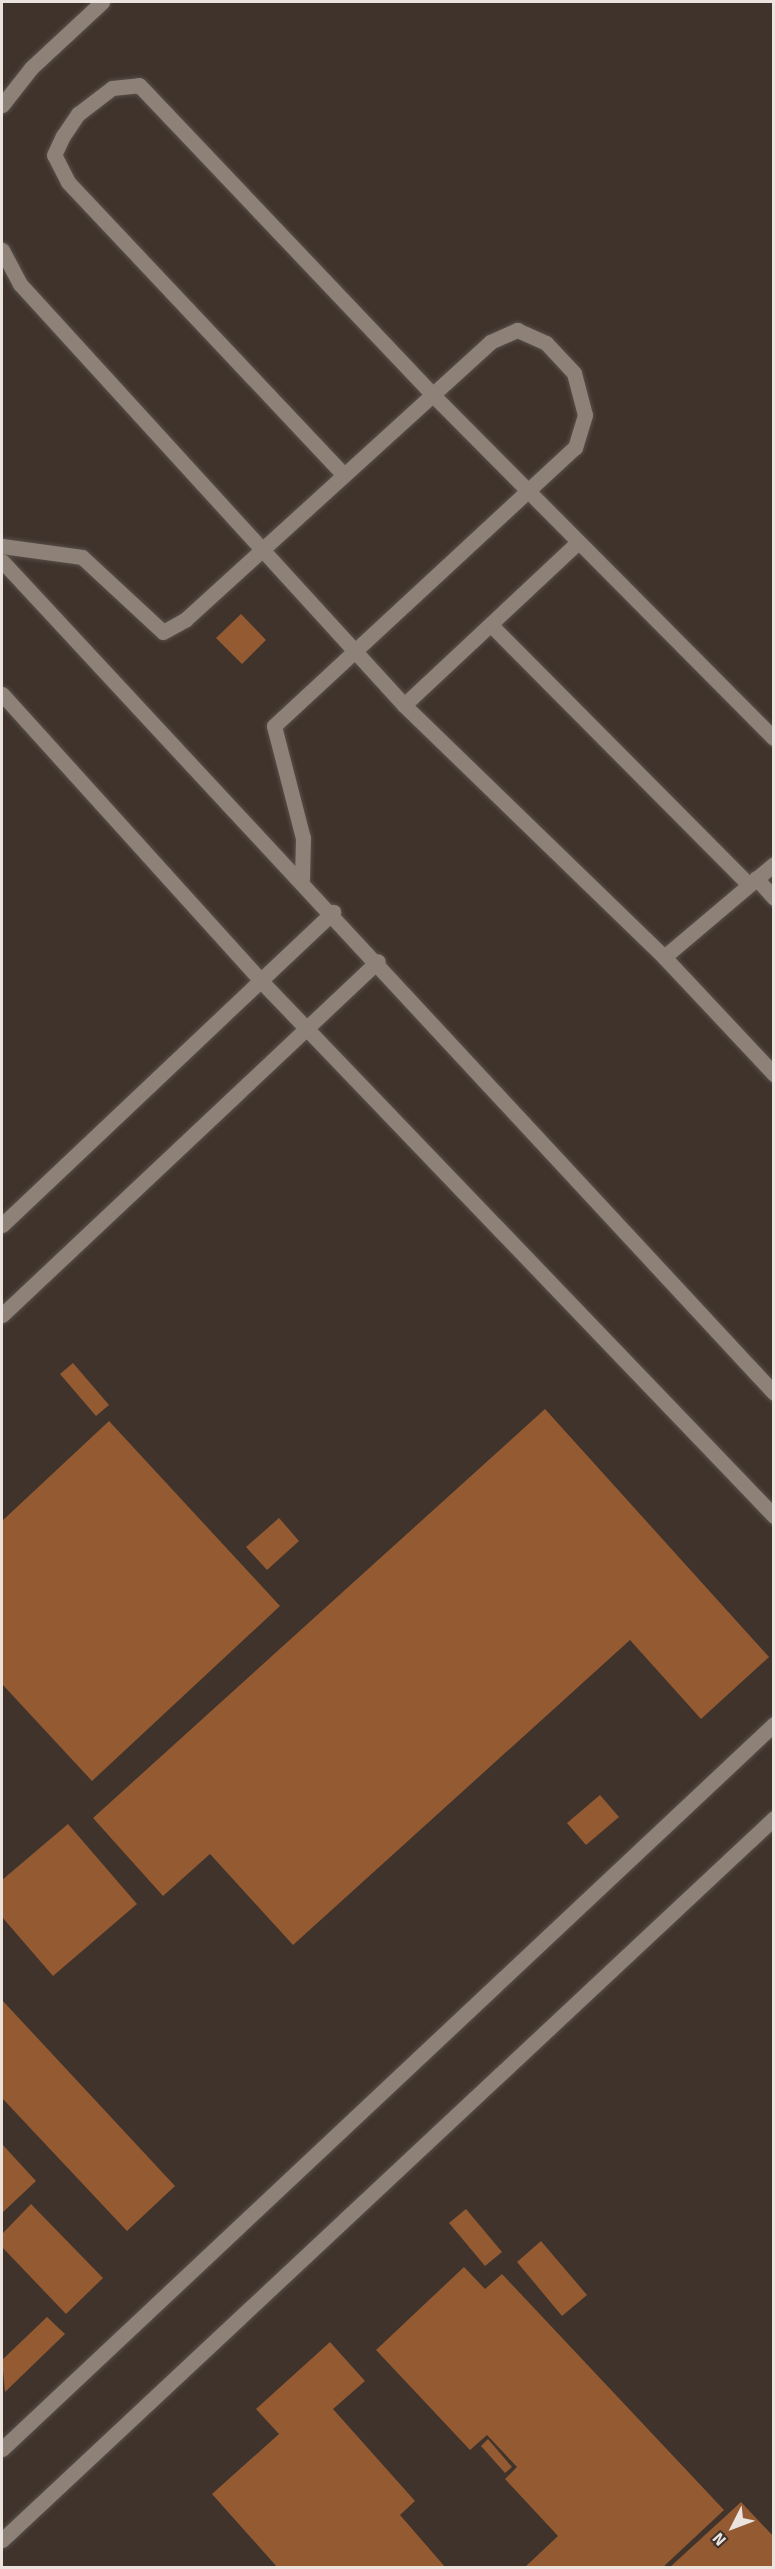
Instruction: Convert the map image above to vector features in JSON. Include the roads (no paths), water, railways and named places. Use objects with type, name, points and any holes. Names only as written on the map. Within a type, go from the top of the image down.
[{"type":"street","points":[[2,105],[31,68],[102,2]]},
{"type":"street","points":[[343,474],[68,182],[54,155],[91,101],[112,88],[139,86],[577,543],[774,738]]},
{"type":"street","points":[[2,250],[20,284],[404,705],[664,957],[774,1074]]},
{"type":"street","points":[[2,546],[82,557],[163,632],[186,619],[431,393],[490,342],[517,330],[546,343],[574,373],[585,415],[574,447],[356,653],[274,726],[303,838],[302,880]]},
{"type":"street","points":[[404,705],[577,543]]},
{"type":"street","points":[[2,561],[333,912],[774,1393]]},
{"type":"street","points":[[491,625],[752,881],[774,898]]},
{"type":"street","points":[[2,694],[260,980],[774,1516]]},
{"type":"street","points":[[664,957],[774,864]]},
{"type":"street","points":[[2,1225],[333,912]]},
{"type":"street","points":[[2,1315],[378,961]]},
{"type":"street","points":[[2,2449],[774,1724]]},
{"type":"street","points":[[2,2540],[774,1818]]}]
